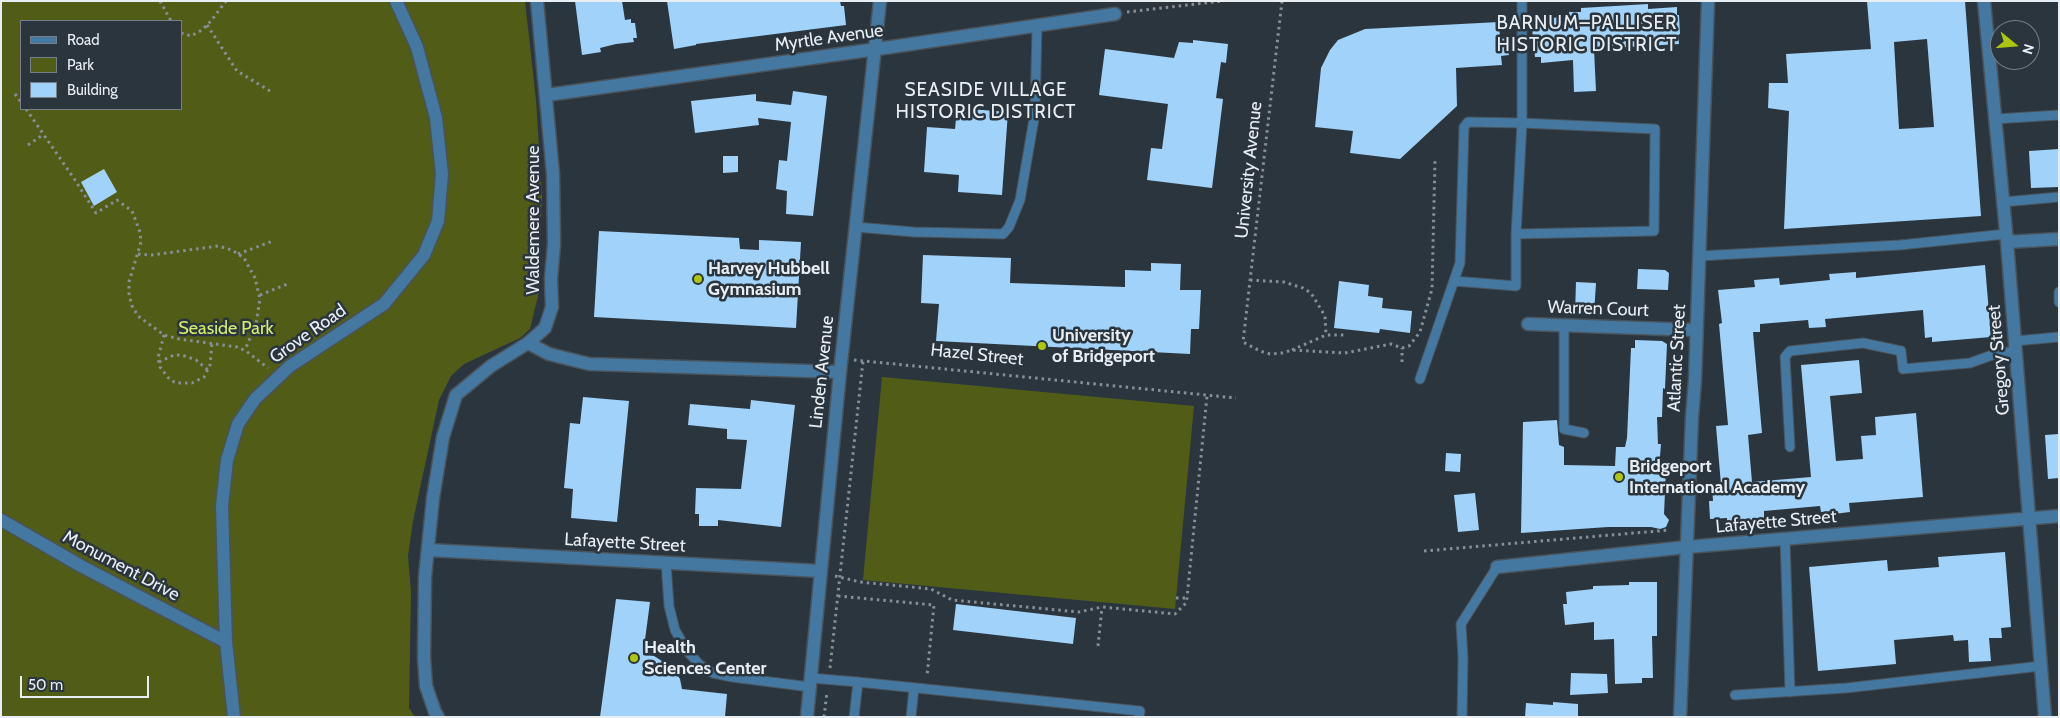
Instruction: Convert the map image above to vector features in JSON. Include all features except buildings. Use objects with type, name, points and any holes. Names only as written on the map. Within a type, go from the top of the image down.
[{"type":"street","name":"Grove Road","points":[[234,717],[226,642],[222,506],[227,460],[238,424],[255,398],[290,366],[384,304],[424,255],[438,221],[442,174],[436,118],[417,47],[396,1]]},
{"type":"street","name":"Waldemere Avenue","points":[[438,717],[426,686],[424,658],[425,576],[433,498],[443,437],[456,395],[490,366],[528,342],[545,328],[552,307],[554,174],[537,1]]},
{"type":"street","name":"Linden Avenue","points":[[808,717],[840,372],[880,1]]},
{"type":"street","name":"Atlantic Street","points":[[1680,717],[1708,1]]},
{"type":"street","name":"Gregory Street","points":[[1984,1],[2007,238],[2045,717]]},
{"type":"street","name":"Myrtle Avenue","points":[[547,95],[875,50],[1115,14]]},
{"type":"street","points":[[2007,238],[2059,239]]},
{"type":"street","name":"Warren Court","points":[[1528,324],[1696,330]]},
{"type":"street","points":[[528,342],[549,354],[589,364],[840,372]]},
{"type":"street","name":"Lafayette Street","points":[[1497,566],[1687,547],[2059,516]]},
{"type":"street","name":"Monument Drive","points":[[1,520],[90,570],[226,642]]},
{"type":"street","name":"Lafayette Street","points":[[428,550],[666,563],[820,575]]},
{"type":"lane","points":[[1454,281],[1516,286],[1516,234],[1522,123],[1522,1]]},
{"type":"lane","points":[[856,227],[914,232],[1004,234],[1009,227],[1020,200],[1035,113],[1037,26]]},
{"type":"lane","points":[[1995,120],[2059,114]]},
{"type":"lane","points":[[1420,379],[1460,263],[1464,127],[1468,122],[1656,129],[1654,232],[1516,234]]},
{"type":"lane","points":[[2003,202],[2059,197]]},
{"type":"lane","points":[[1699,256],[2007,238]]},
{"type":"lane","points":[[2059,292],[2059,302]]},
{"type":"lane","points":[[1564,325],[1564,428],[1584,433]]},
{"type":"lane","points":[[1790,447],[1785,357],[1790,351],[1863,343],[1901,351],[1904,369],[1970,363],[2016,346],[2059,337]]},
{"type":"lane","points":[[1785,539],[1790,692]]},
{"type":"lane","points":[[666,563],[669,606],[675,630],[687,651],[700,665],[713,673],[732,677],[811,683],[828,679],[1140,711],[1140,717]]},
{"type":"lane","points":[[1462,717],[1463,658],[1461,624],[1497,566]]},
{"type":"lane","points":[[1736,695],[1846,688],[2041,666]]},
{"type":"lane","points":[[854,717],[858,682]]},
{"type":"lane","points":[[911,717],[914,688]]},
{"type":"path","points":[[160,1],[170,20]]},
{"type":"path","points":[[182,34],[191,36],[207,25],[226,1]]},
{"type":"path","points":[[1115,14],[1223,1]]},
{"type":"path","name":"University Avenue","points":[[1282,1],[1243,342],[1260,352],[1270,354],[1292,350]]},
{"type":"path","points":[[207,25],[237,70],[270,91]]},
{"type":"path","points":[[15,94],[20,101]]},
{"type":"path","points":[[27,110],[96,213],[117,200],[132,211],[140,232],[138,254],[129,282],[128,294],[138,316],[164,335],[179,340],[232,346],[245,350],[279,376]]},
{"type":"path","points":[[28,145],[44,134]]},
{"type":"path","points":[[1292,350],[1345,354],[1391,344],[1402,348],[1409,346],[1416,339],[1430,299],[1434,160]]},
{"type":"path","points":[[238,254],[273,241]]},
{"type":"path","points":[[138,254],[152,255],[218,246],[244,258],[251,269],[260,295],[256,324],[245,350]]},
{"type":"path","points":[[1250,280],[1284,282],[1304,288],[1311,294],[1325,316],[1326,336]]},
{"type":"path","points":[[260,295],[290,283]]},
{"type":"path","points":[[164,335],[160,348],[159,362],[170,380],[177,382],[192,383],[204,376],[212,358],[212,343]]},
{"type":"path","points":[[1292,350],[1326,336],[1347,335]]},
{"type":"path","points":[[1402,348],[1402,362]]},
{"type":"path","points":[[159,362],[166,358],[182,355],[196,360],[208,370]]},
{"type":"path","name":"Hazel Street","points":[[840,576],[863,361],[1236,398]]},
{"type":"path","points":[[820,575],[840,576],[860,582],[931,589],[952,600],[1079,612],[1102,607],[1175,614],[1186,603],[1187,598],[1207,396]]},
{"type":"path","points":[[1424,551],[1670,530]]},
{"type":"path","points":[[824,717],[840,576]]},
{"type":"path","points":[[838,596],[934,606],[926,689]]},
{"type":"path","points":[[1176,598],[1187,598]]},
{"type":"path","points":[[1098,646],[1102,607]]},
{"type":"green space","name":"Seaside Park","points":[[1,1],[525,1],[536,100],[542,196],[538,296],[530,329],[520,338],[464,364],[451,376],[439,400],[413,521],[408,556],[411,592],[409,708],[415,717],[1,717]]},
{"type":"green space","points":[[882,377],[1194,406],[1175,609],[863,580]]},
{"type":"place","name":"Harvey Hubbell Gymnasium","points":[[698,279]]},
{"type":"place","name":"University of Bridgeport","points":[[1042,346]]},
{"type":"place","name":"Bridgeport International Academy","points":[[1619,477]]},
{"type":"place","name":"Health Sciences Center","points":[[634,658]]},
{"type":"district","name":"BARNUM–PALLISER HISTORIC DISTRICT","points":[[1587,34]]},
{"type":"district","name":"SEASIDE VILLAGE HISTORIC DISTRICT","points":[[986,101]]}]
